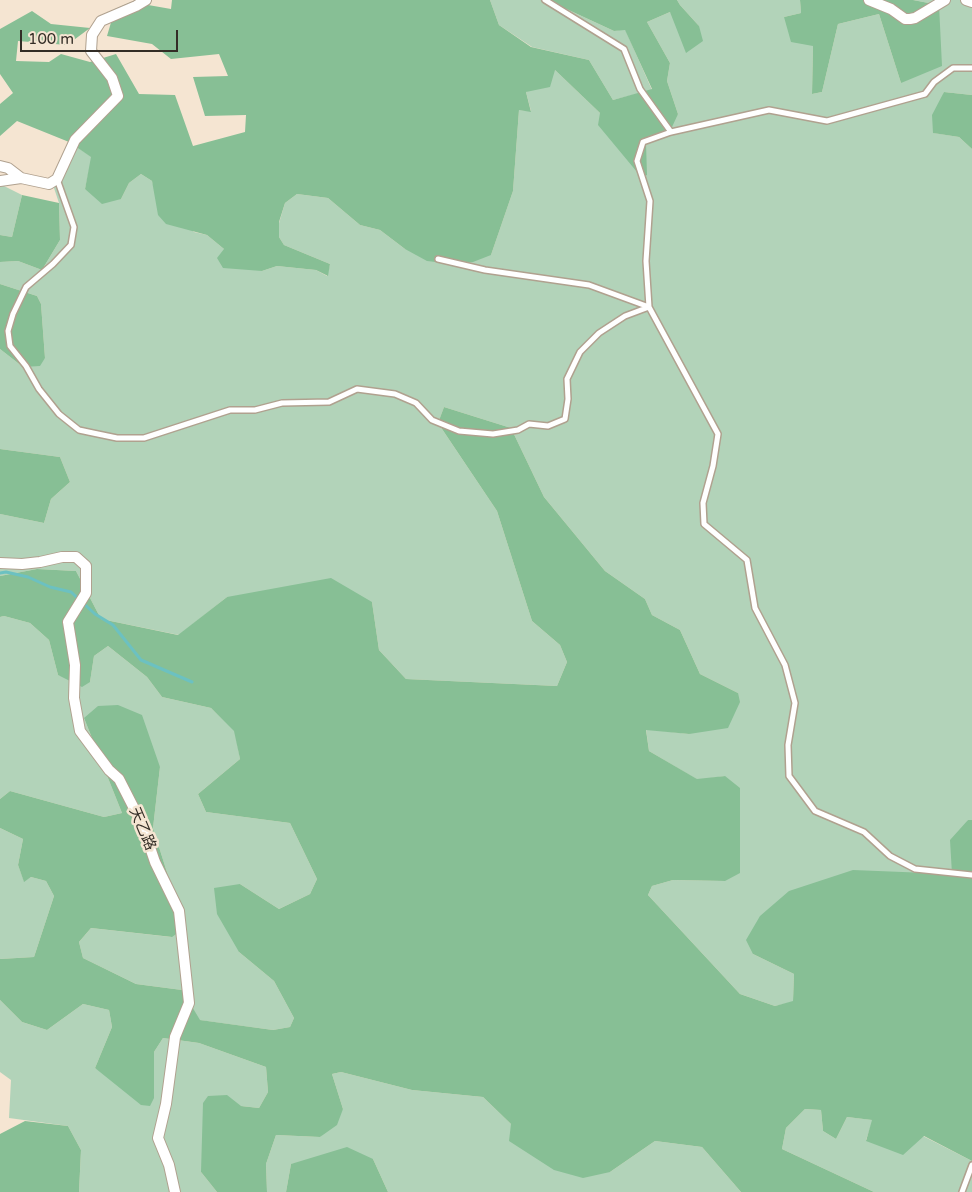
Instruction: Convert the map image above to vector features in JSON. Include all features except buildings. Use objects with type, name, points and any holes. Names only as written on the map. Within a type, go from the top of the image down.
[{"type":"street","points":[[0,182],[21,178],[49,184],[58,179],[75,140],[118,96],[112,78],[91,52],[92,35],[101,21],[146,0]]},
{"type":"street","points":[[869,0],[891,9],[905,19],[916,18],[945,0]]},
{"type":"street","points":[[966,0],[972,2]]},
{"type":"street","points":[[0,166],[8,168],[21,178]]},
{"type":"street","name":"天乙路","points":[[0,563],[22,564],[62,557],[76,557],[86,566],[86,593],[68,622],[75,665],[74,698],[80,732],[108,770],[118,779],[142,824],[155,862],[179,912],[189,1002],[175,1037],[166,1104],[158,1138],[170,1164],[175,1192]]},
{"type":"lane","points":[[545,0],[624,49],[640,89],[671,132]]},
{"type":"lane","points":[[972,68],[953,68],[934,82],[925,94],[826,121],[769,110],[671,132],[643,142],[637,161],[650,201],[646,261],[649,307],[718,434],[713,466],[703,503],[704,524],[747,560],[755,608],[785,665],[795,703],[788,745],[789,776],[815,811],[864,832],[890,856],[915,869],[972,875]]},
{"type":"lane","points":[[58,179],[71,214],[74,237],[64,254],[26,287],[8,331],[10,346],[26,366],[39,389],[60,414],[79,430],[93,434],[117,438],[144,438],[230,410],[255,410],[282,403],[329,402],[357,389],[395,394],[416,403],[432,420],[459,431],[493,434],[518,430],[529,424],[548,426],[565,419],[568,399],[567,379],[580,352],[599,333],[624,316],[649,307]]},
{"type":"lane","points":[[438,259],[486,270],[589,285],[649,307]]},
{"type":"lane","points":[[962,1192],[972,1165]]},
{"type":"green space","points":[[172,0],[490,0],[499,25],[531,47],[589,60],[613,100],[652,89],[625,30],[614,31],[547,0],[677,0],[699,26],[703,41],[686,53],[670,12],[647,22],[670,63],[667,81],[678,114],[672,127],[646,143],[647,175],[642,178],[598,125],[600,113],[555,70],[550,87],[526,92],[531,112],[519,110],[513,191],[491,255],[473,262],[453,264],[427,261],[405,249],[380,230],[360,225],[328,198],[297,194],[285,203],[279,222],[279,237],[284,245],[330,264],[328,276],[316,270],[277,266],[262,271],[223,268],[217,258],[224,249],[207,235],[166,224],[158,215],[152,181],[141,174],[129,183],[121,199],[102,204],[85,189],[91,157],[69,142],[17,121],[0,136],[0,104],[13,93],[0,74],[0,29],[32,11],[51,24],[90,28],[67,45],[18,41],[16,61],[49,62],[61,54],[90,62],[116,54],[139,94],[175,95],[193,146],[245,132],[246,115],[205,116],[193,77],[228,76],[219,54],[171,59],[152,44],[107,36],[115,9],[131,2],[171,9]]},
{"type":"green space","points":[[490,0],[547,0],[614,31],[625,29],[652,90],[613,100],[589,60],[532,47],[499,25]]},
{"type":"green space","points":[[677,0],[800,0],[801,13],[784,17],[813,46],[812,94],[822,92],[838,24],[879,14],[901,83],[939,5],[913,0],[972,0],[972,95],[944,92],[934,133],[959,137],[972,149],[972,820],[968,820],[952,874],[753,954],[794,974],[793,1002],[775,1006],[740,994],[648,895],[652,886],[673,880],[724,881],[725,776],[698,780],[649,751],[646,729],[689,734],[738,693],[700,674],[680,630],[652,615],[645,599],[605,571],[544,497],[511,428],[444,407],[438,423],[497,511],[532,621],[560,645],[567,662],[557,686],[406,679],[379,650],[372,602],[227,597],[179,635],[101,619],[76,571],[37,569],[0,576],[0,514],[44,523],[51,499],[70,482],[60,457],[0,449],[0,349],[23,367],[45,358],[41,304],[37,296],[0,284],[0,262],[18,261],[42,270],[60,240],[59,203],[52,182],[69,142],[92,157],[85,189],[121,199],[129,183],[141,174],[152,181],[156,195],[194,232],[207,235],[224,249],[262,271],[277,266],[316,270],[327,276],[330,264],[284,245],[279,237],[279,223],[285,203],[297,194],[328,198],[360,225],[380,230],[405,249],[491,255],[513,191],[519,110],[531,111],[526,92],[554,69],[600,113],[646,143],[678,114],[667,81],[670,63],[647,22],[670,12],[699,26]]},
{"type":"green space","points":[[800,0],[913,0],[939,5],[942,66],[901,83],[879,14],[838,24],[822,92],[812,94],[813,46],[791,42],[784,17],[801,13]]},
{"type":"green space","points":[[944,92],[972,95],[972,149],[959,137],[933,133],[932,115]]},
{"type":"green space","points":[[0,184],[22,195],[12,237],[0,235]]},
{"type":"green space","points":[[22,195],[59,203],[60,240],[42,270],[18,261],[0,262],[0,235],[12,237]]},
{"type":"green space","points":[[0,284],[37,296],[41,304],[45,358],[40,366],[23,367],[0,349]]},
{"type":"green space","points":[[444,407],[511,428],[544,497],[605,571],[645,599],[652,615],[680,630],[700,674],[738,693],[740,702],[728,728],[689,734],[646,730],[649,751],[697,779],[725,776],[740,788],[740,873],[725,881],[673,880],[652,886],[648,895],[740,994],[775,1006],[793,1001],[794,974],[753,954],[746,940],[760,916],[789,891],[853,870],[952,874],[950,840],[968,820],[972,820],[972,1161],[924,1136],[903,1155],[866,1141],[872,1120],[847,1117],[836,1139],[823,1131],[821,1110],[805,1109],[786,1128],[782,1149],[874,1192],[741,1192],[702,1147],[655,1141],[610,1172],[583,1178],[554,1170],[509,1141],[511,1124],[483,1097],[412,1090],[341,1072],[332,1074],[343,1109],[337,1125],[320,1137],[276,1135],[266,1164],[267,1192],[217,1192],[201,1172],[203,1103],[208,1096],[227,1095],[241,1106],[259,1108],[268,1092],[266,1067],[199,1043],[163,1038],[154,1052],[154,1098],[150,1106],[141,1105],[95,1068],[112,1027],[109,1010],[83,1004],[47,1030],[22,1022],[0,1000],[0,959],[34,957],[54,896],[46,881],[31,877],[24,882],[18,865],[23,839],[0,828],[0,799],[10,791],[104,817],[122,813],[84,718],[98,706],[118,705],[142,715],[160,767],[153,828],[177,904],[179,932],[172,937],[91,928],[79,942],[83,958],[136,984],[182,990],[200,1020],[273,1030],[290,1027],[294,1018],[274,981],[239,952],[217,914],[214,888],[240,884],[279,909],[310,894],[317,879],[290,823],[206,812],[198,794],[240,759],[234,731],[211,708],[162,697],[147,677],[108,646],[94,656],[90,682],[82,687],[58,675],[49,640],[30,623],[4,616],[0,617],[0,576],[37,569],[76,571],[101,619],[178,635],[227,597],[331,578],[372,602],[379,650],[406,679],[557,686],[567,662],[560,645],[532,621],[497,511],[438,423]]},
{"type":"green space","points":[[0,449],[60,457],[70,482],[51,499],[44,523],[0,514]]},
{"type":"green space","points":[[4,616],[30,623],[49,640],[58,675],[90,682],[94,656],[108,646],[147,677],[162,697],[211,708],[235,731],[240,759],[198,794],[206,812],[290,823],[317,879],[310,894],[279,909],[240,884],[239,952],[274,981],[294,1018],[290,1027],[273,1030],[199,1020],[182,990],[136,984],[83,958],[79,942],[91,928],[171,937],[177,904],[153,828],[160,767],[84,718],[122,813],[104,817],[10,791],[0,799],[0,617]]},
{"type":"green space","points":[[0,828],[23,839],[18,865],[24,881],[31,877],[46,881],[54,896],[34,957],[0,959]]},
{"type":"green space","points":[[0,1000],[22,1022],[47,1030],[83,1004],[109,1010],[112,1027],[95,1068],[154,1098],[154,1052],[163,1038],[199,1043],[266,1067],[268,1092],[259,1108],[241,1106],[201,1172],[217,1192],[79,1192],[81,1150],[68,1126],[9,1118],[11,1080],[0,1072]]},
{"type":"green space","points":[[341,1072],[412,1090],[483,1097],[511,1124],[610,1172],[655,1141],[702,1147],[741,1192],[388,1192],[373,1159],[291,1164],[286,1192],[267,1192],[266,1164],[276,1135],[320,1137],[343,1109],[332,1074]]},
{"type":"green space","points":[[805,1109],[821,1110],[823,1131],[836,1139],[847,1117],[873,1120],[866,1140],[923,1136],[972,1161],[972,1192],[874,1192],[782,1149],[786,1128]]},
{"type":"green space","points":[[25,1121],[68,1126],[81,1150],[79,1192],[0,1192],[0,1134]]},
{"type":"green space","points":[[347,1147],[373,1159],[388,1192],[286,1192],[291,1164]]},
{"type":"waterway","points":[[0,573],[6,572],[28,577],[50,587],[71,592],[95,614],[113,625],[141,660],[192,682]]}]
